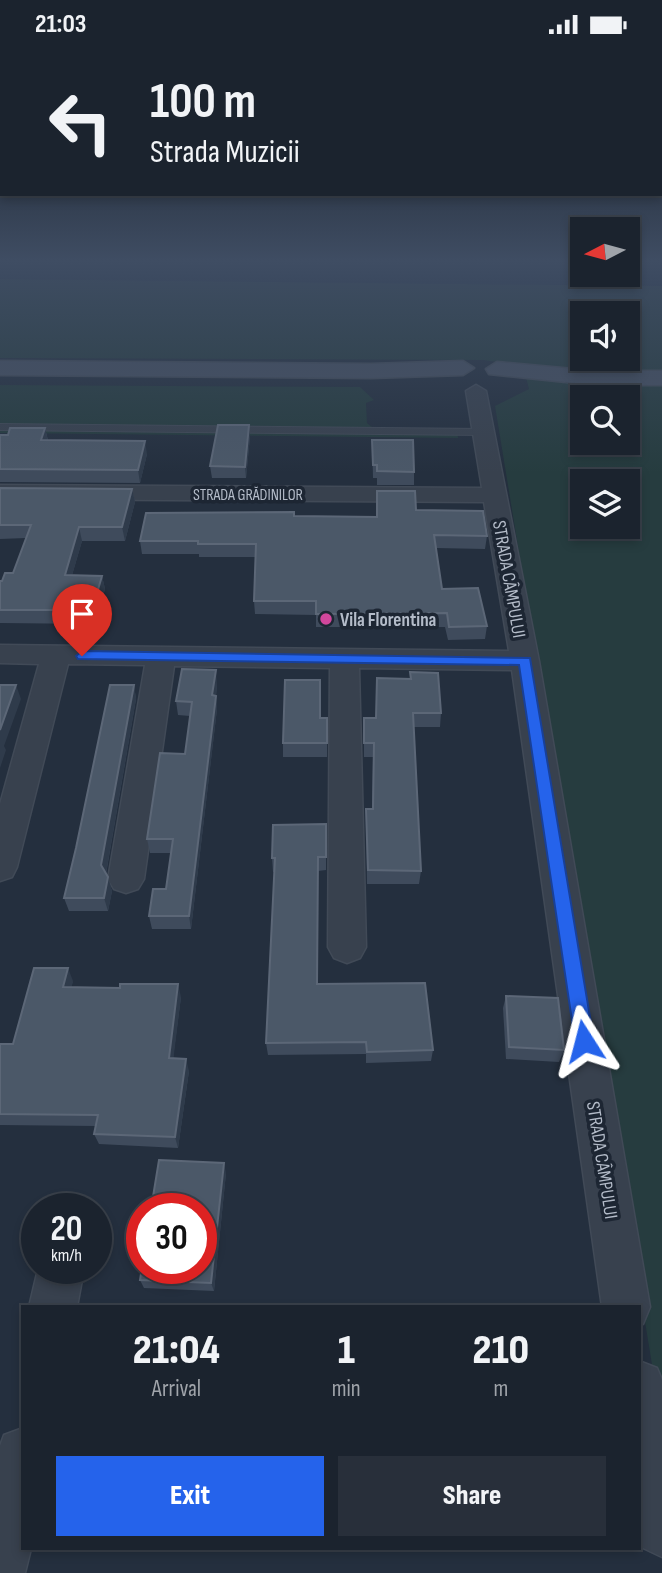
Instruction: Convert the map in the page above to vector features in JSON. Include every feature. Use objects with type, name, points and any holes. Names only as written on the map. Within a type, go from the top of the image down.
[{"type":"main road","points":[[0,368],[371,371],[466,381],[500,378],[662,378]]},
{"type":"street","name":"STRADA CÂMPULUI","points":[[466,381],[483,432],[525,661],[626,1305]]},
{"type":"street","name":"STRADA GRĂDINILOR","points":[[0,492],[495,495]]},
{"type":"street","points":[[0,653],[161,658],[525,661]]},
{"type":"street","points":[[0,867],[56,655]]},
{"type":"street","points":[[126,879],[161,658]]},
{"type":"street","points":[[344,659],[347,947]]},
{"type":"street","points":[[53,1305],[58,1284]]},
{"type":"street","points":[[641,1398],[662,1529]]},
{"type":"street","points":[[0,1565],[21,1464]]},
{"type":"lane","points":[[0,427],[483,432]]},
{"type":"green space","points":[[0,330],[570,330],[570,371],[640,371],[640,330],[662,330],[662,1395],[657,1395],[495,406],[529,389],[523,366],[483,360],[0,358]]},
{"type":"green space","points":[[0,385],[360,387],[374,400],[366,403],[367,423],[373,428],[457,430],[458,438],[0,433]]},
{"type":"building","points":[[218,425],[249,425],[245,467],[210,466]]},
{"type":"building","points":[[10,428],[45,428],[41,440],[145,441],[138,470],[0,469],[0,435],[8,435]]},
{"type":"building","points":[[372,440],[413,440],[414,472],[377,471],[377,465],[373,465]]},
{"type":"building","points":[[0,488],[132,489],[122,527],[79,527],[65,575],[102,576],[92,610],[0,610],[0,581],[5,573],[13,573],[31,525],[0,525]]},
{"type":"building","points":[[377,491],[415,491],[416,510],[483,511],[487,536],[434,535],[442,589],[478,588],[487,626],[449,627],[447,613],[316,614],[316,601],[254,601],[256,544],[140,541],[146,513],[294,512],[294,516],[377,517]]},
{"type":"building","points":[[182,669],[216,670],[212,695],[216,696],[189,916],[149,916],[153,889],[166,889],[173,839],[147,839],[160,753],[185,754],[192,702],[176,701]]},
{"type":"building","points":[[410,672],[438,673],[441,713],[413,713],[421,871],[368,870],[366,809],[373,809],[374,743],[364,743],[364,718],[376,718],[377,678],[411,679]]},
{"type":"building","points":[[285,680],[320,680],[320,718],[327,718],[327,743],[283,743]]},
{"type":"building","points":[[0,685],[16,685],[0,730]]},
{"type":"building","points":[[110,685],[134,685],[101,865],[108,877],[104,898],[64,898],[76,848]]},
{"type":"building","points":[[326,824],[326,857],[318,857],[317,984],[425,983],[433,1050],[367,1052],[366,1042],[266,1043],[275,858],[272,858],[273,825]]},
{"type":"building","points":[[34,968],[68,968],[63,987],[120,988],[120,984],[178,984],[169,1058],[186,1059],[175,1137],[94,1134],[98,1115],[0,1114],[0,1044],[13,1044]]},
{"type":"building","points":[[506,996],[558,998],[564,1050],[509,1047]]},
{"type":"building","points":[[159,1160],[224,1163],[217,1228],[217,1193],[154,1193]]},
{"type":"place","name":"Vila Florentina","points":[[326,619]]},
{"type":"route","points":[[82,656],[525,661],[584,1041]]}]
